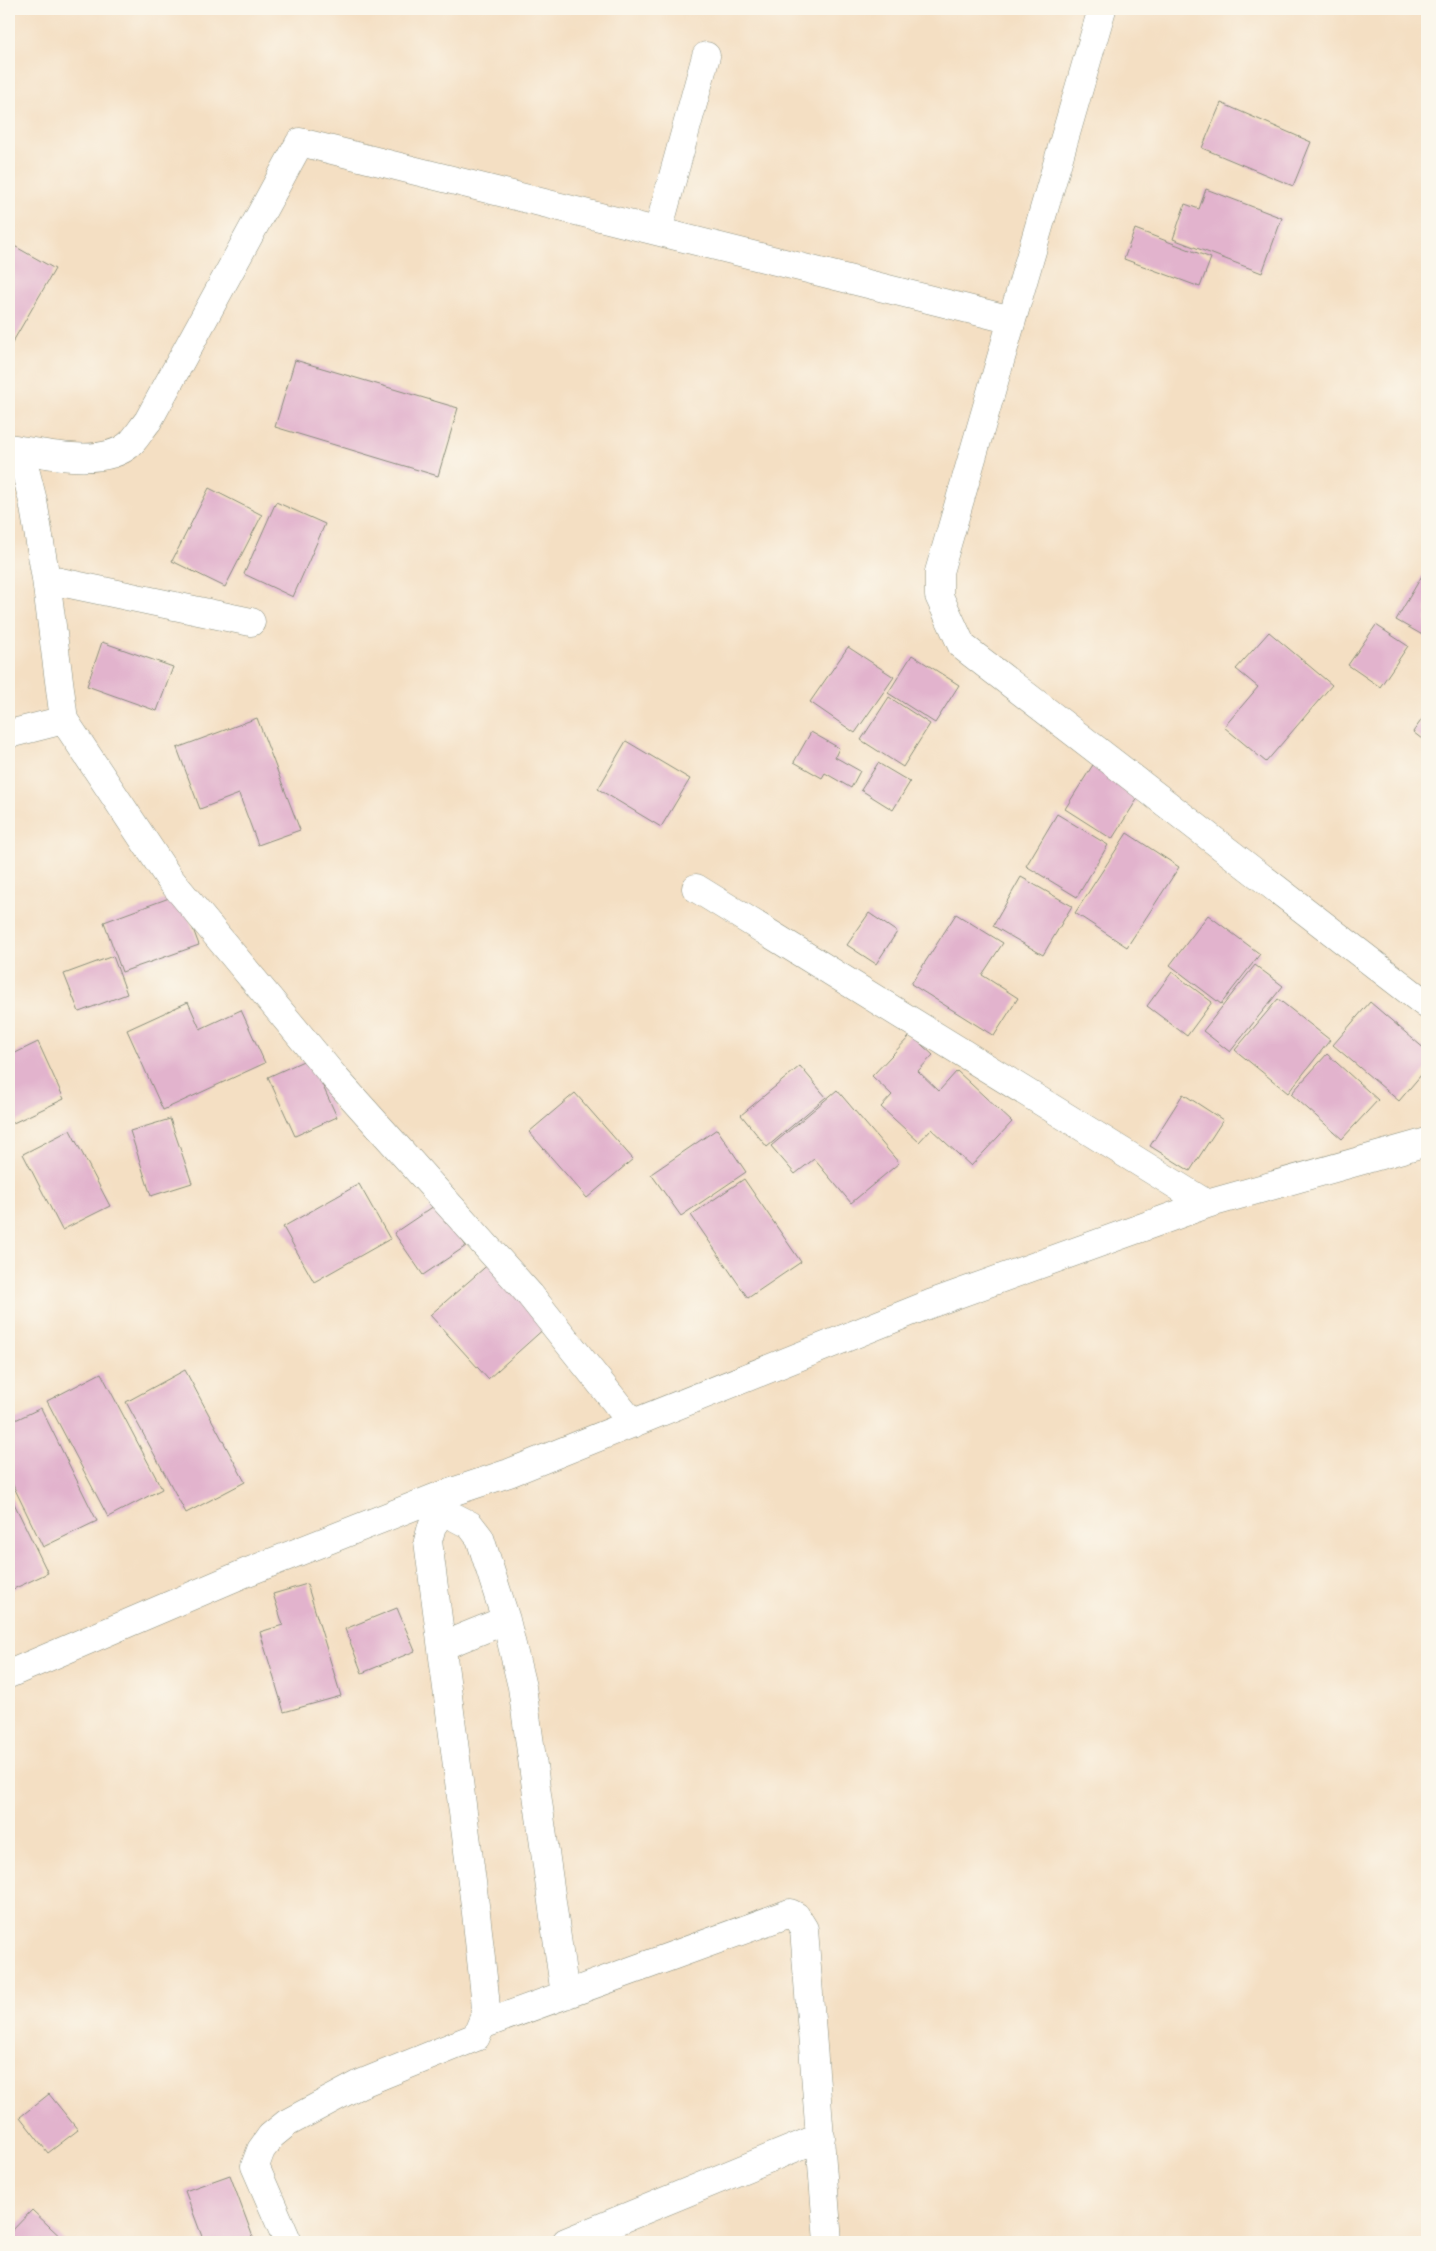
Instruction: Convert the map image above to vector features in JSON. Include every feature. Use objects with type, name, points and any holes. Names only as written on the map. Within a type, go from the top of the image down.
[{"type":"street","points":[[1102,9],[939,572],[939,596],[962,646],[1427,1005]]},
{"type":"street","points":[[658,231],[706,56]]},
{"type":"street","points":[[9,448],[90,458],[112,453],[130,444],[148,421],[300,142],[1012,320]]},
{"type":"street","points":[[9,448],[26,473],[33,501],[46,579],[64,720],[169,878],[336,1079],[530,1295],[633,1424]]},
{"type":"street","points":[[46,579],[251,622]]},
{"type":"street","points":[[9,734],[64,720]]},
{"type":"street","points":[[696,888],[1207,1204]]},
{"type":"street","points":[[9,1674],[245,1574],[440,1504],[509,1473],[930,1304],[1207,1204],[1427,1142]]},
{"type":"street","points":[[440,1504],[470,1525],[480,1538],[506,1620],[522,1687],[565,1995]]},
{"type":"street","points":[[288,2242],[254,2166],[261,2150],[271,2136],[287,2123],[360,2084],[476,2037],[486,2013],[476,1914],[428,1541],[440,1504]]},
{"type":"street","points":[[442,1646],[506,1620]]},
{"type":"street","points":[[482,2025],[790,1913],[796,1916],[804,1929],[828,2242]]},
{"type":"street","points":[[566,2242],[821,2137]]},
{"type":"building","points":[[1221,103],[1311,142],[1293,186],[1202,148]]},
{"type":"building","points":[[1206,189],[1282,218],[1262,273],[1173,239],[1185,204],[1199,209]]},
{"type":"building","points":[[1135,229],[1211,258],[1200,287],[1124,259]]},
{"type":"building","points":[[9,243],[55,269],[11,345],[9,343]]},
{"type":"building","points":[[295,360],[458,408],[438,476],[275,427]]},
{"type":"building","points":[[209,488],[262,515],[225,587],[172,561]]},
{"type":"building","points":[[276,502],[325,524],[293,597],[244,574]]},
{"type":"building","points":[[1423,574],[1427,576],[1426,637],[1396,620]]},
{"type":"building","points":[[1376,625],[1408,646],[1380,687],[1348,665]]},
{"type":"building","points":[[1269,632],[1332,685],[1266,762],[1224,727],[1258,687],[1236,669]]},
{"type":"building","points":[[102,642],[173,667],[157,711],[87,686]]},
{"type":"building","points":[[848,647],[894,677],[855,733],[810,702]]},
{"type":"building","points":[[912,655],[959,685],[935,723],[888,693]]},
{"type":"building","points":[[889,697],[930,724],[903,767],[861,740]]},
{"type":"building","points":[[1427,712],[1427,743],[1413,732]]},
{"type":"building","points":[[257,718],[300,830],[258,845],[239,794],[200,809],[177,748]]},
{"type":"building","points":[[811,732],[839,748],[835,757],[860,771],[851,788],[825,773],[822,778],[794,762]]},
{"type":"building","points":[[626,741],[690,779],[661,827],[598,789]]},
{"type":"building","points":[[1096,760],[1143,790],[1112,839],[1065,809]]},
{"type":"building","points":[[878,763],[910,782],[893,810],[861,790]]},
{"type":"building","points":[[1057,814],[1108,845],[1077,897],[1026,866]]},
{"type":"building","points":[[1127,833],[1179,867],[1127,947],[1075,913]]},
{"type":"building","points":[[1021,877],[1072,906],[1043,955],[993,926]]},
{"type":"building","points":[[180,894],[199,945],[122,972],[104,922]]},
{"type":"building","points":[[869,913],[897,932],[876,964],[847,945]]},
{"type":"building","points":[[956,914],[1003,943],[982,975],[1018,998],[994,1036],[911,984]]},
{"type":"building","points":[[1208,915],[1260,954],[1221,1004],[1170,965]]},
{"type":"building","points":[[113,956],[127,994],[79,1012],[64,974]]},
{"type":"building","points":[[1255,965],[1283,986],[1230,1052],[1203,1031]]},
{"type":"building","points":[[1172,972],[1212,1002],[1187,1036],[1147,1006]]},
{"type":"building","points":[[1278,999],[1330,1040],[1288,1093],[1235,1050]]},
{"type":"building","points":[[188,1002],[200,1029],[241,1010],[265,1063],[163,1110],[127,1030]]},
{"type":"building","points":[[1370,1002],[1427,1051],[1427,1068],[1399,1101],[1333,1045]]},
{"type":"building","points":[[911,1035],[933,1055],[918,1071],[939,1091],[957,1071],[1012,1122],[971,1166],[931,1129],[919,1142],[881,1107],[892,1095],[872,1076]]},
{"type":"building","points":[[38,1042],[64,1099],[9,1125],[9,1056]]},
{"type":"building","points":[[1327,1054],[1378,1100],[1342,1139],[1291,1094]]},
{"type":"building","points":[[310,1058],[337,1117],[295,1136],[268,1077]]},
{"type":"building","points":[[800,1066],[826,1097],[767,1147],[741,1115]]},
{"type":"building","points":[[837,1090],[899,1163],[851,1203],[814,1159],[795,1174],[771,1146]]},
{"type":"building","points":[[575,1093],[633,1159],[587,1198],[529,1132]]},
{"type":"building","points":[[1183,1094],[1223,1120],[1190,1171],[1150,1146]]},
{"type":"building","points":[[170,1119],[192,1183],[151,1196],[130,1131]]},
{"type":"building","points":[[717,1129],[746,1172],[681,1216],[651,1174]]},
{"type":"building","points":[[70,1130],[110,1206],[62,1230],[23,1154]]},
{"type":"building","points":[[744,1179],[801,1262],[748,1298],[691,1215]]},
{"type":"building","points":[[359,1184],[390,1239],[314,1282],[283,1227]]},
{"type":"building","points":[[437,1204],[466,1246],[423,1275],[394,1233]]},
{"type":"building","points":[[491,1262],[547,1326],[488,1379],[430,1315]]},
{"type":"building","points":[[185,1370],[245,1482],[186,1513],[126,1402]]},
{"type":"building","points":[[101,1373],[162,1489],[108,1517],[47,1401]]},
{"type":"building","points":[[41,1408],[97,1521],[43,1547],[9,1477],[9,1423]]},
{"type":"building","points":[[9,1493],[48,1573],[9,1591]]},
{"type":"building","points":[[307,1584],[341,1696],[284,1712],[260,1632],[283,1625],[273,1594]]},
{"type":"building","points":[[397,1608],[415,1651],[362,1673],[345,1629]]},
{"type":"building","points":[[49,2094],[78,2130],[48,2153],[20,2117]]},
{"type":"building","points":[[230,2175],[254,2240],[248,2242],[204,2242],[185,2191]]},
{"type":"building","points":[[32,2210],[66,2242],[9,2242],[9,2234]]}]
